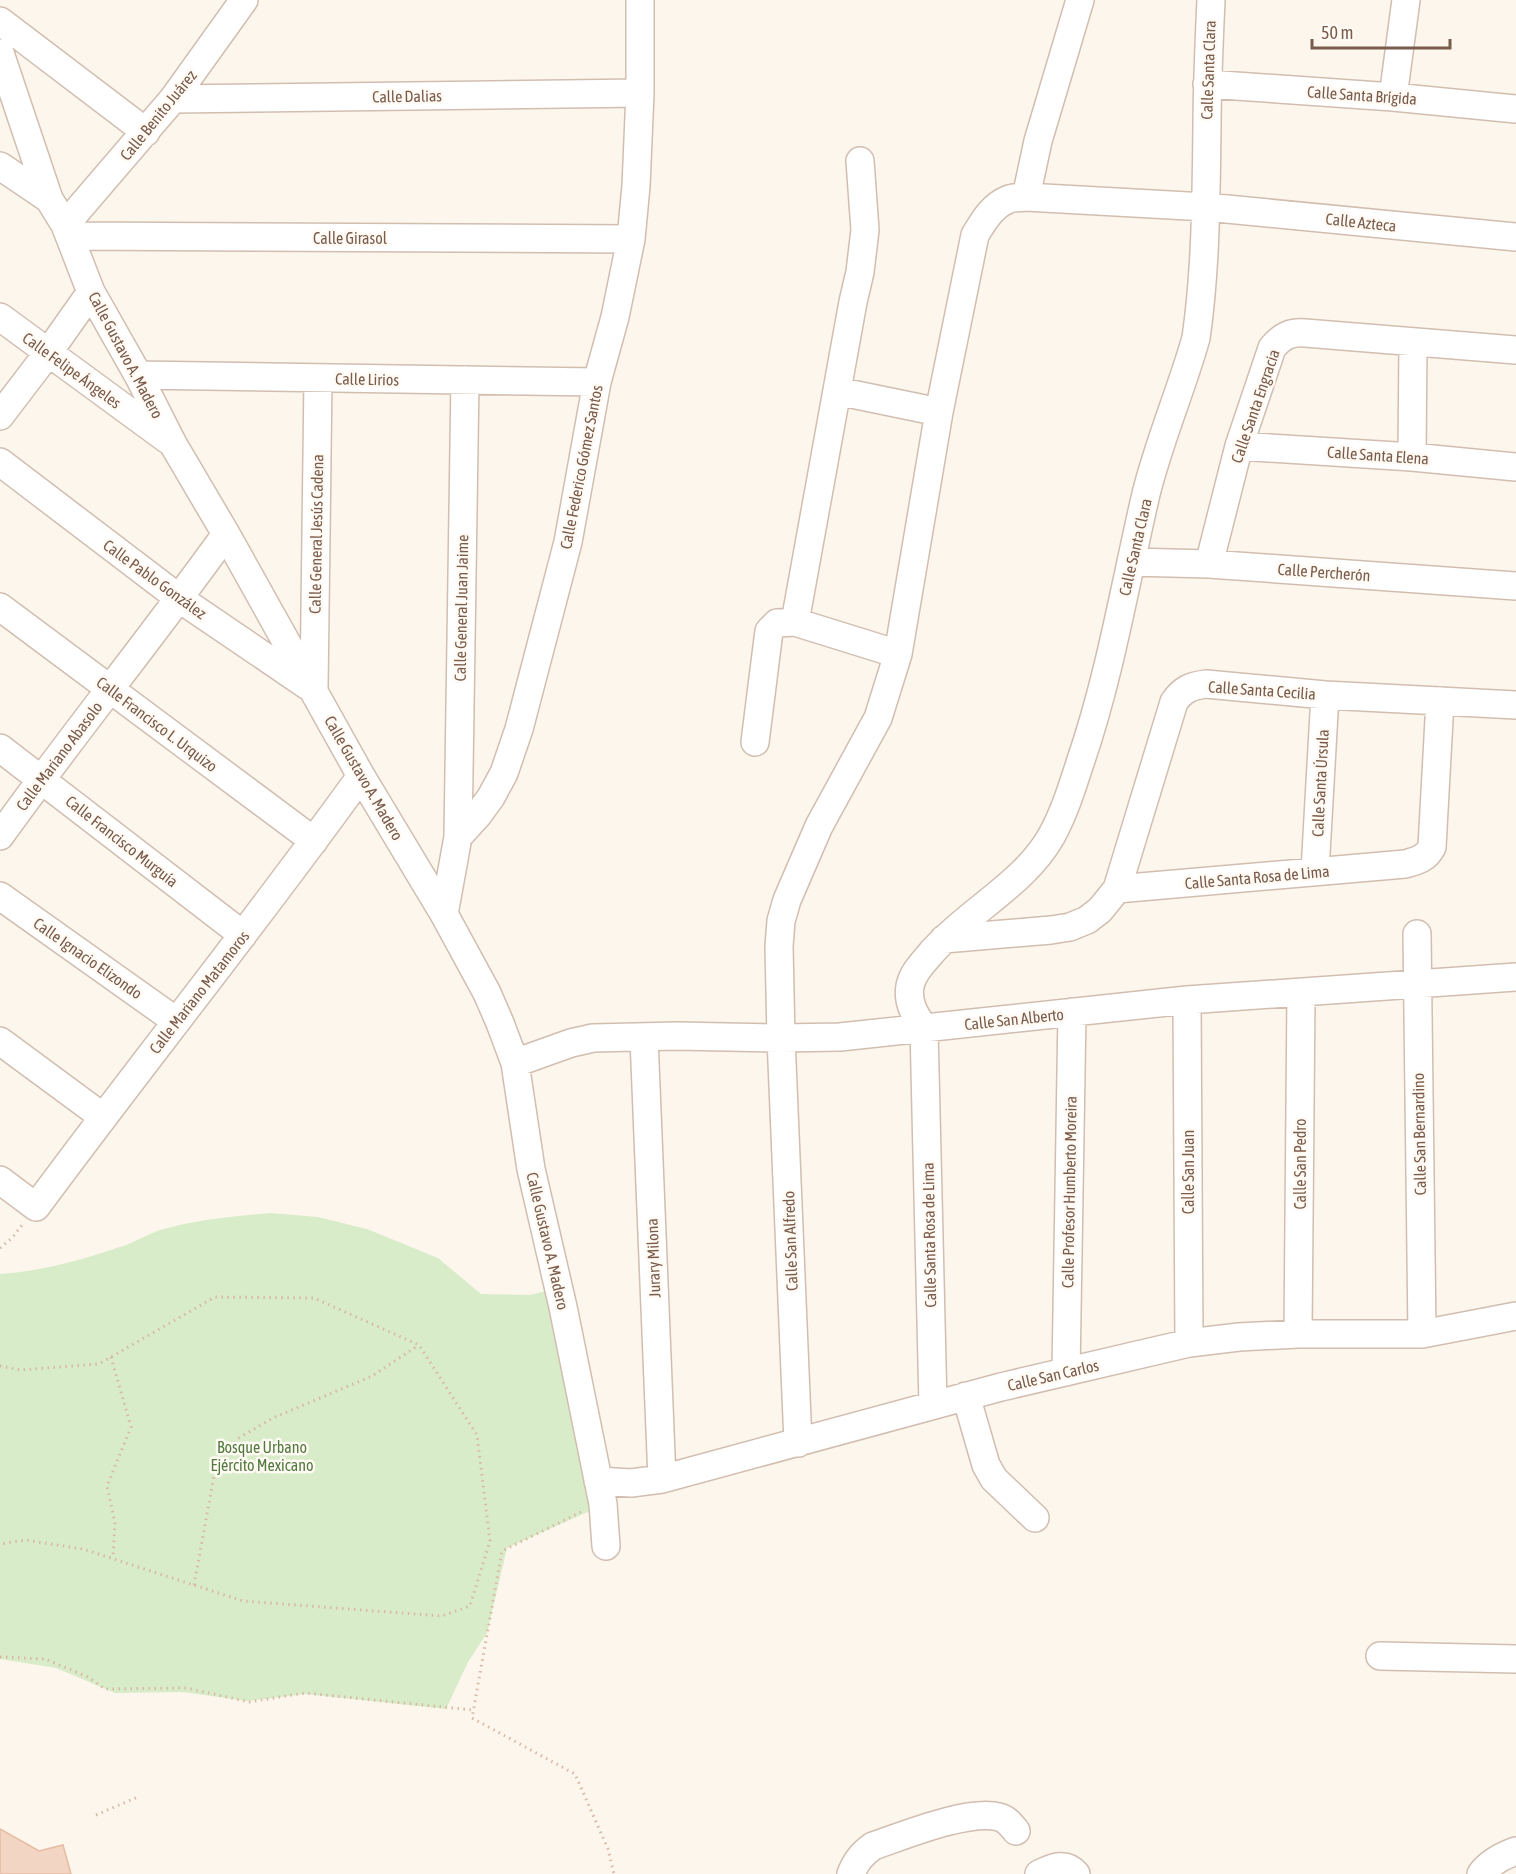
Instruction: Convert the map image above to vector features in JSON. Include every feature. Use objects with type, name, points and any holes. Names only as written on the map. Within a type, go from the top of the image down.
[{"type":"street","name":"Calle Benito Juárez","points":[[68,231],[173,99],[244,0]]},
{"type":"street","name":"Calle Federico Gómez Santos","points":[[458,837],[491,797],[504,773],[519,729],[568,542],[597,382],[615,317],[631,239],[640,93],[640,0]]},
{"type":"street","points":[[1026,197],[1038,141],[1080,0]]},
{"type":"street","name":"Calle Santa Clara","points":[[924,1028],[913,1012],[909,999],[910,986],[917,969],[944,939],[1019,875],[1051,836],[1065,807],[1101,694],[1147,492],[1196,338],[1206,207],[1207,84],[1211,0]]},
{"type":"street","points":[[1393,97],[1406,0]]},
{"type":"street","points":[[0,21],[146,132]]},
{"type":"street","name":"Calle Gustavo A. Madero","points":[[0,53],[49,199],[68,231],[91,292],[138,375],[173,444],[361,776],[444,914],[488,993],[515,1063],[531,1169],[563,1307],[603,1504],[606,1546]]},
{"type":"street","name":"Calle Santa Brígida","points":[[1207,84],[1393,97],[1516,109]]},
{"type":"street","name":"Calle Dalias","points":[[173,99],[640,93]]},
{"type":"street","points":[[795,622],[864,250],[865,230],[860,161]]},
{"type":"street","points":[[0,166],[49,199]]},
{"type":"street","name":"Calle Azteca","points":[[939,412],[975,236],[984,220],[996,206],[1008,199],[1026,197],[1206,207],[1516,237]]},
{"type":"street","name":"Calle Girasol","points":[[68,231],[631,239]]},
{"type":"street","points":[[0,416],[91,292]]},
{"type":"street","name":"Calle Felipe Ángeles","points":[[0,317],[173,444]]},
{"type":"street","name":"Calle Santa Engracia","points":[[1209,564],[1239,446],[1272,348],[1282,337],[1305,333],[1516,350]]},
{"type":"street","points":[[1412,457],[1413,342]]},
{"type":"street","name":"Calle Lirios","points":[[138,375],[597,382]]},
{"type":"street","name":"Calle General Jesús Cadena","points":[[314,690],[318,378]]},
{"type":"street","name":"Calle General Juan Jaime","points":[[458,837],[465,380]]},
{"type":"street","points":[[837,391],[939,412]]},
{"type":"street","name":"Calle San Alfredo","points":[[798,1443],[781,1038],[779,946],[781,921],[787,900],[819,826],[878,718],[898,654],[939,412]]},
{"type":"street","name":"Calle Santa Elena","points":[[1239,446],[1412,457],[1516,467]]},
{"type":"street","name":"Calle Pablo González","points":[[0,462],[180,599],[314,690]]},
{"type":"street","name":"Calle Mariano Abasolo","points":[[0,836],[110,688],[180,599],[226,534]]},
{"type":"street","name":"Calle Percherón","points":[[1132,562],[1209,564],[1516,586]]},
{"type":"street","name":"Calle Francisco L. Urquizo","points":[[0,607],[314,841]]},
{"type":"street","points":[[755,742],[769,631],[777,623],[795,622],[898,654]]},
{"type":"street","name":"Calle Santa Cecilia","points":[[1117,889],[1174,702],[1180,693],[1187,689],[1206,684],[1324,695],[1516,705]]},
{"type":"street","name":"Calle Santa Úrsula","points":[[1315,871],[1324,695]]},
{"type":"street","name":"Calle Santa Rosa de Lima","points":[[1117,889],[1405,864],[1423,858],[1429,854],[1432,847],[1440,701]]},
{"type":"street","name":"Calle Francisco Murguía","points":[[0,748],[243,935]]},
{"type":"street","name":"Calle Mariano Matamoros","points":[[36,1208],[361,776]]},
{"type":"street","points":[[444,914],[458,837]]},
{"type":"street","points":[[944,939],[1070,927],[1087,920],[1100,910],[1117,889]]},
{"type":"street","name":"Calle Ignacio Elizondo","points":[[0,896],[176,1021]]},
{"type":"street","name":"Calle San Bernardino","points":[[1417,934],[1422,1334]]},
{"type":"street","name":"Calle San Alberto","points":[[515,1063],[549,1050],[593,1038],[840,1037],[1187,1000],[1516,977]]},
{"type":"street","name":"Calle San Pedro","points":[[1298,1334],[1301,993]]},
{"type":"street","name":"Calle San Juan","points":[[1187,1000],[1189,1343]]},
{"type":"street","name":"Calle Profesor Humberto Moreira","points":[[1066,1372],[1072,1012]]},
{"type":"street","name":"Calle Santa Rosa de Lima","points":[[924,1028],[933,1405]]},
{"type":"street","name":"Jurary Milona","points":[[644,1038],[662,1479]]},
{"type":"street","points":[[0,1041],[103,1117]]},
{"type":"street","points":[[0,1180],[36,1208]]},
{"type":"street","name":"Calle San Carlos","points":[[598,1480],[631,1483],[662,1479],[966,1396],[1189,1343],[1239,1337],[1298,1334],[1422,1334],[1516,1316]]},
{"type":"street","points":[[966,1396],[986,1465],[994,1479],[1035,1518]]},
{"type":"street","points":[[1380,1656],[1516,1659]]},
{"type":"street","points":[[851,1874],[861,1855],[873,1846],[965,1818],[999,1817],[1008,1822],[1016,1831]]},
{"type":"street","points":[[1481,1874],[1496,1860],[1516,1851]]},
{"type":"street","points":[[1039,1874],[1058,1866],[1073,1870],[1076,1874]]},
{"type":"path","points":[[0,1248],[13,1237],[36,1208]]},
{"type":"path","points":[[0,1366],[20,1370],[99,1364],[215,1297],[314,1298],[419,1344],[477,1435],[490,1541],[470,1606],[442,1616],[243,1600],[82,1549],[25,1540],[0,1544]]},
{"type":"path","points":[[194,1585],[214,1476],[237,1438],[273,1418],[372,1376],[419,1344]]},
{"type":"path","points":[[111,1358],[131,1426],[106,1486],[115,1523],[113,1558]]},
{"type":"path","points":[[587,1509],[502,1551],[472,1718],[575,1774],[608,1849],[614,1874]]},
{"type":"path","points":[[0,1657],[45,1659],[88,1677],[105,1689],[187,1688],[249,1702],[305,1694],[473,1710]]},
{"type":"path","points":[[96,1815],[140,1796]]},
{"type":"green space","name":"Bosque Urbano Ejército Mexicano","points":[[270,1213],[318,1217],[367,1229],[438,1258],[481,1294],[530,1295],[554,1289],[610,1502],[507,1548],[487,1633],[468,1662],[446,1709],[305,1694],[247,1701],[183,1692],[115,1693],[56,1668],[0,1659],[0,1274],[79,1260],[126,1245],[156,1232],[186,1224]]},
{"type":"building","points":[[0,1829],[39,1851],[63,1845],[71,1874],[0,1874]]}]
